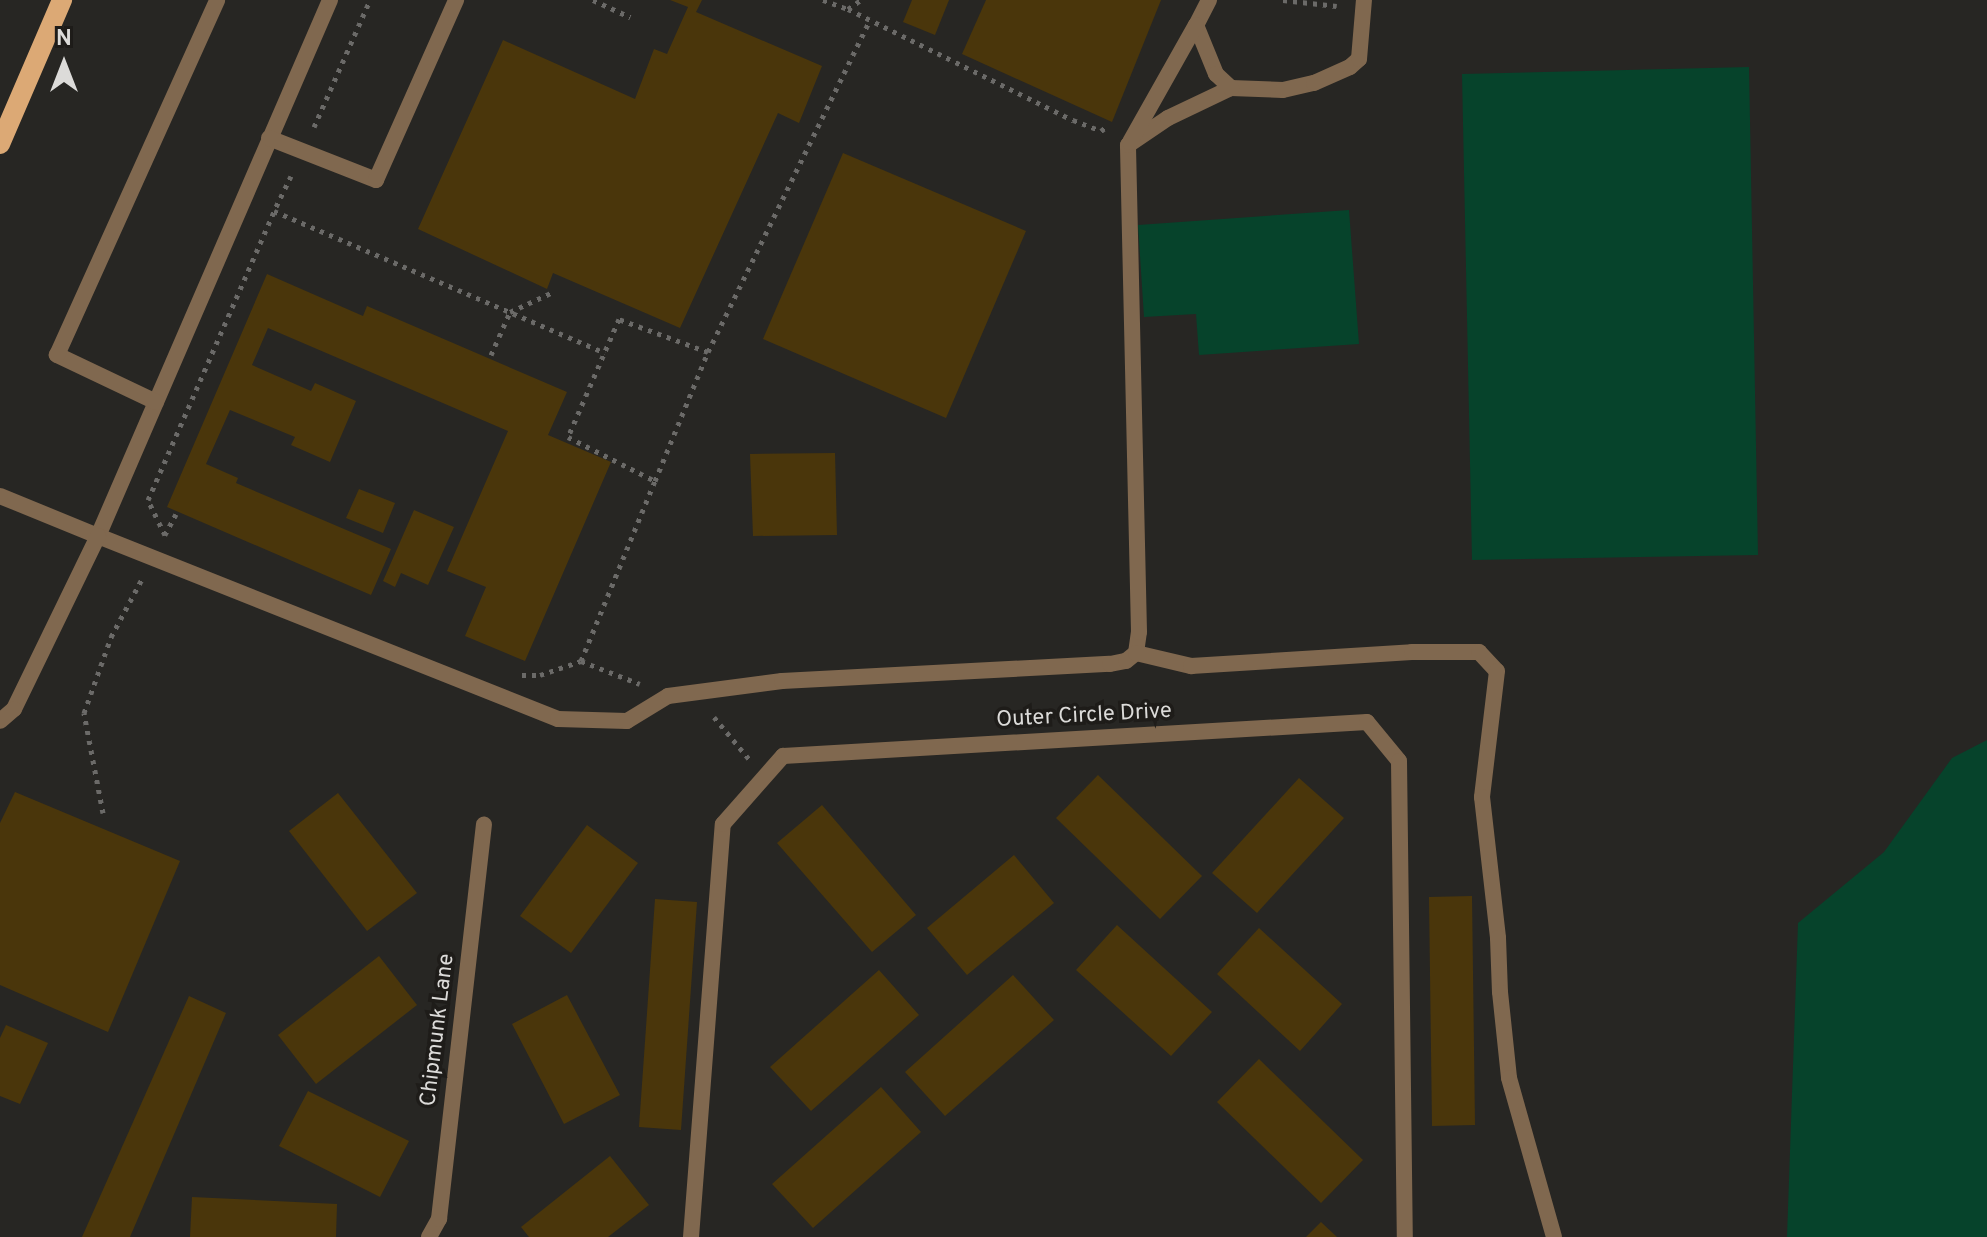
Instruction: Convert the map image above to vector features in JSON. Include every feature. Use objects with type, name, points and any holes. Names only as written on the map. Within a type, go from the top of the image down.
[{"type":"main road","points":[[0,144],[62,0]]},
{"type":"street","points":[[156,402],[57,355],[217,0]]},
{"type":"street","points":[[0,721],[14,709],[98,536],[330,0]]},
{"type":"street","points":[[269,138],[376,180],[456,0]]},
{"type":"street","points":[[0,496],[558,719],[627,721],[668,696],[782,681],[1126,661],[1136,653],[1139,632],[1128,145],[1209,0]]},
{"type":"street","points":[[1128,145],[1168,118],[1231,88],[1283,90],[1314,83],[1350,67],[1359,59],[1364,0]]},
{"type":"street","points":[[1196,25],[1216,74],[1231,88]]},
{"type":"street","points":[[1136,653],[1191,666],[1412,652],[1479,652],[1497,671],[1482,797],[1498,938],[1500,992],[1515,1106],[1554,1237]]},
{"type":"street","name":"Outer Circle Drive","points":[[691,1237],[723,824],[783,756],[1367,722],[1399,761],[1405,1237]]},
{"type":"street","name":"Chipmunk Lane","points":[[429,1237],[439,1219],[484,825]]},
{"type":"path","points":[[165,535],[148,500],[370,0]]},
{"type":"path","points":[[593,0],[630,17]]},
{"type":"path","points":[[823,0],[848,9],[1073,120],[1101,131],[1111,123]]},
{"type":"path","points":[[848,9],[861,0]]},
{"type":"path","points":[[1283,0],[1338,6]]},
{"type":"path","points":[[510,674],[540,675],[581,661],[708,352],[870,20]]},
{"type":"path","points":[[274,211],[605,353]]},
{"type":"path","points":[[491,355],[510,312],[551,293]]},
{"type":"path","points":[[655,481],[568,437],[619,319],[708,352]]},
{"type":"path","points":[[103,813],[84,713],[111,637],[176,514]]},
{"type":"green space","points":[[1749,67],[1758,555],[1472,560],[1462,74]]},
{"type":"green space","points":[[1349,210],[1359,344],[1199,355],[1196,314],[1144,317],[1138,225]]},
{"type":"green space","points":[[1987,740],[1987,1237],[1787,1237],[1798,923],[1884,852],[1952,758]]},
{"type":"building","points":[[670,0],[702,0],[696,12],[822,66],[799,123],[778,113],[680,328],[553,273],[547,289],[418,229],[503,40],[635,99],[654,49],[667,54],[688,7]]},
{"type":"building","points":[[912,0],[949,0],[935,35],[903,22]]},
{"type":"building","points":[[986,0],[1161,0],[1112,122],[962,54]]},
{"type":"building","points":[[843,153],[1026,231],[946,418],[763,339]]},
{"type":"building","points":[[267,274],[363,316],[367,306],[567,392],[548,435],[611,462],[525,661],[465,636],[486,587],[447,571],[508,431],[268,328],[252,365],[311,391],[315,383],[356,401],[330,462],[291,445],[295,437],[230,410],[206,464],[238,478],[236,483],[391,549],[371,595],[167,507]]},
{"type":"building","points":[[835,453],[837,535],[753,536],[750,454]]},
{"type":"building","points":[[359,489],[395,503],[383,533],[346,518]]},
{"type":"building","points":[[414,510],[454,527],[428,585],[401,573],[395,587],[383,581]]},
{"type":"building","points":[[1098,775],[1202,876],[1160,919],[1056,818]]},
{"type":"building","points":[[1299,778],[1344,818],[1257,913],[1212,873]]},
{"type":"building","points":[[15,792],[180,861],[108,1032],[0,985],[0,823]]},
{"type":"building","points":[[338,793],[417,893],[367,931],[289,831]]},
{"type":"building","points":[[822,805],[916,915],[872,952],[777,843]]},
{"type":"building","points":[[587,825],[638,863],[571,953],[520,916]]},
{"type":"building","points":[[1014,855],[1054,903],[967,975],[927,928]]},
{"type":"building","points":[[1472,896],[1475,1125],[1432,1126],[1429,897]]},
{"type":"building","points":[[655,899],[697,902],[681,1130],[639,1127]]},
{"type":"building","points":[[1117,925],[1212,1012],[1171,1056],[1076,970]]},
{"type":"building","points":[[1259,928],[1342,1004],[1300,1051],[1217,974]]},
{"type":"building","points":[[379,956],[417,1005],[316,1084],[278,1035]]},
{"type":"building","points":[[879,970],[919,1015],[811,1111],[770,1067]]},
{"type":"building","points":[[1013,975],[1054,1020],[945,1116],[905,1072]]},
{"type":"building","points":[[567,995],[620,1095],[564,1124],[512,1024]]},
{"type":"building","points":[[189,996],[226,1013],[130,1237],[82,1237]]},
{"type":"building","points":[[6,1025],[48,1043],[20,1104],[0,1096],[0,1038]]},
{"type":"building","points":[[1259,1059],[1363,1160],[1321,1203],[1217,1102]]},
{"type":"building","points":[[881,1087],[921,1132],[813,1228],[772,1184]]},
{"type":"building","points":[[308,1091],[409,1141],[380,1197],[279,1146]]},
{"type":"building","points":[[610,1156],[649,1205],[608,1237],[529,1237],[521,1227]]},
{"type":"building","points":[[192,1197],[337,1204],[336,1237],[190,1237]]},
{"type":"building","points":[[1321,1222],[1337,1237],[1306,1237]]}]
